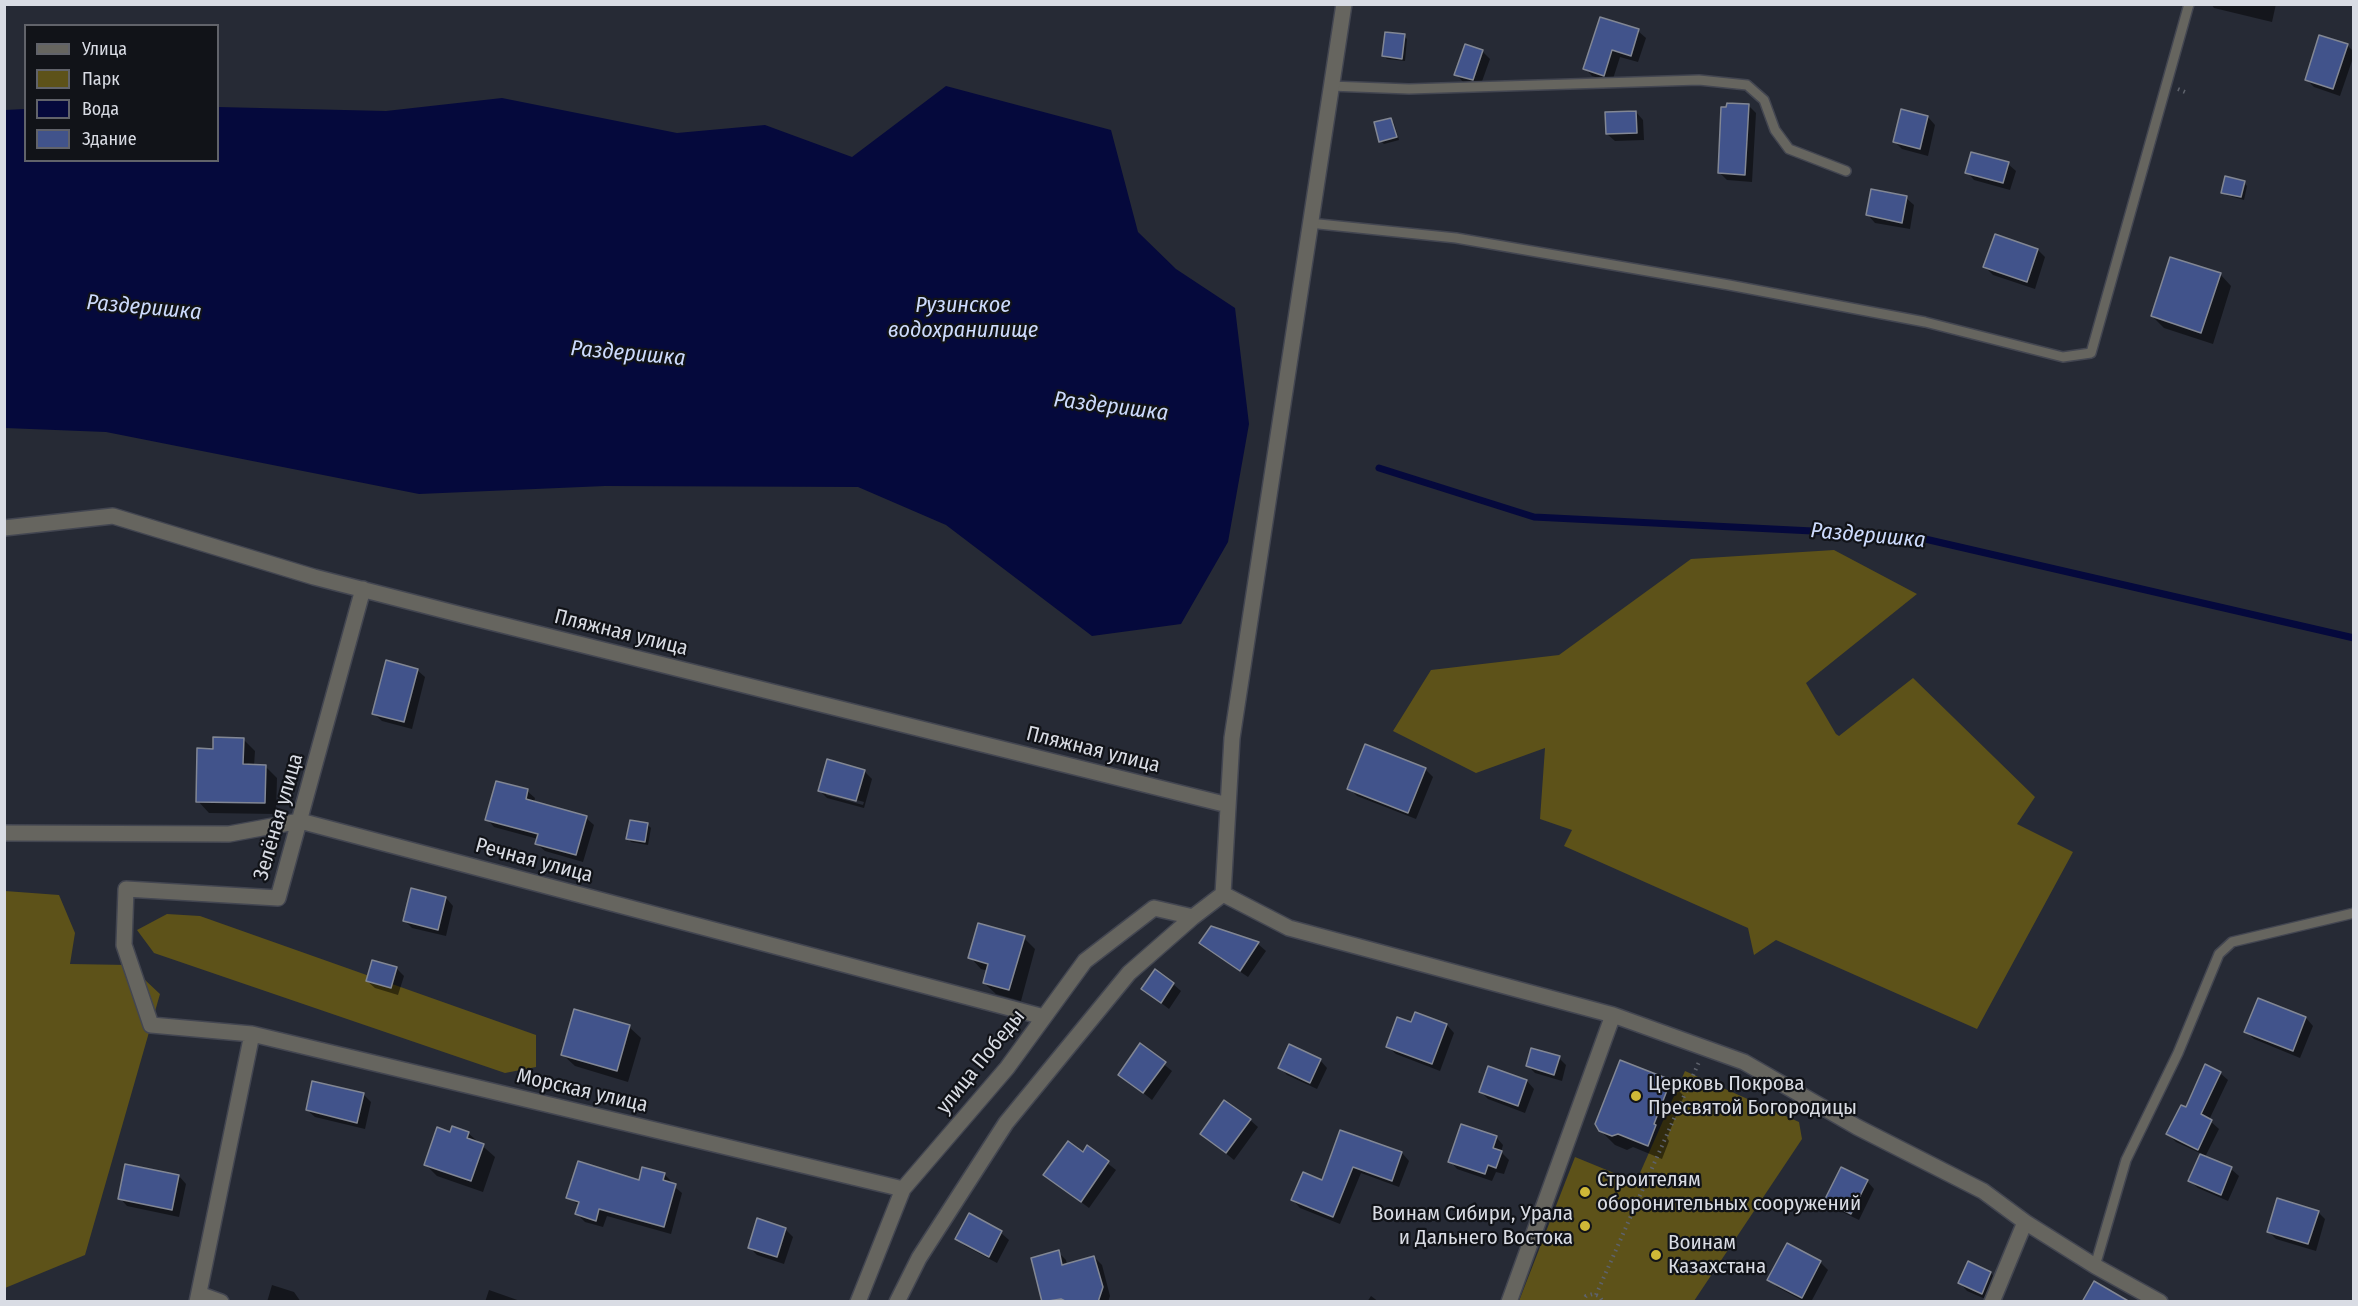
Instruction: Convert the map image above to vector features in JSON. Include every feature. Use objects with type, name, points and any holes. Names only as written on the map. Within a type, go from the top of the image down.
[{"type":"street","points":[[897,1302],[919,1258],[1006,1123],[1130,973],[1193,917],[1223,894],[1232,738],[1344,4]]},
{"type":"street","name":"Пляжная улица","points":[[4,528],[113,516],[363,589],[1228,805]]},
{"type":"street","name":"Зелёная улица","points":[[252,1034],[151,1025],[123,945],[126,889],[278,898],[363,589]]},
{"type":"street","name":"Речная улица","points":[[4,833],[229,834],[300,821],[1044,1017]]},
{"type":"street","points":[[1223,894],[1289,928],[1613,1016],[1744,1062],[1857,1127],[1983,1191],[2025,1222],[2095,1266],[2160,1302]]},
{"type":"street","name":"улица Победы","points":[[858,1302],[903,1189],[1007,1068],[1085,962],[1154,908],[1193,917]]},
{"type":"street","points":[[1509,1302],[1613,1016]]},
{"type":"street","points":[[221,1302],[198,1298],[252,1034]]},
{"type":"street","name":"Морская улица","points":[[252,1034],[903,1189]]},
{"type":"street","points":[[1992,1302],[2025,1222]]},
{"type":"lane","points":[[1309,223],[1456,238],[1925,322],[2063,357],[2091,353],[2189,4]]},
{"type":"lane","points":[[1330,86],[1409,89],[1699,80],[1747,85],[1764,100],[1775,130],[1789,149],[1846,171]]},
{"type":"lane","points":[[2095,1266],[2126,1160],[2178,1053],[2219,954],[2232,942],[2354,913]]},
{"type":"path","points":[[1596,1295],[1705,1048]]},
{"type":"path","points":[[1582,1302],[1589,1295],[1596,1295],[1603,1302]]},
{"type":"green space","points":[[1834,550],[1917,594],[1806,683],[1836,734],[1839,736],[1913,678],[2035,797],[2017,824],[2073,852],[1977,1029],[1776,940],[1754,955],[1748,928],[1564,846],[1572,830],[1540,819],[1545,748],[1476,773],[1393,731],[1431,670],[1559,655],[1691,559]]},
{"type":"green space","points":[[5,891],[59,895],[75,933],[70,964],[129,965],[160,994],[85,1255],[5,1288]]},
{"type":"green space","points":[[167,914],[200,916],[536,1035],[536,1067],[505,1073],[154,953],[137,930]]},
{"type":"green space","points":[[1685,1071],[1799,1122],[1802,1139],[1694,1301],[1519,1301],[1575,1157],[1636,1182]]},
{"type":"water","name":"Рузинское водохранилище","points":[[946,86],[1111,130],[1138,232],[1176,269],[1235,308],[1249,424],[1228,542],[1181,624],[1092,636],[946,525],[858,487],[605,486],[419,494],[106,432],[5,428],[5,110],[24,109],[24,162],[219,162],[219,107],[386,111],[502,98],[677,133],[765,125],[852,157]]},
{"type":"building","points":[[1600,17],[1639,29],[1631,56],[1612,50],[1604,76],[1583,69]]},
{"type":"building","points":[[1385,32],[1405,34],[1402,59],[1382,56]]},
{"type":"building","points":[[2319,35],[2348,44],[2333,89],[2305,80]]},
{"type":"building","points":[[1465,44],[1483,50],[1473,80],[1454,75]]},
{"type":"building","points":[[1727,103],[1749,104],[1745,175],[1718,173],[1721,107],[1726,107]]},
{"type":"building","points":[[1901,109],[1928,116],[1920,149],[1893,142]]},
{"type":"building","points":[[1636,111],[1637,133],[1606,134],[1605,112]]},
{"type":"building","points":[[1391,118],[1397,137],[1379,142],[1374,122]]},
{"type":"building","points":[[1971,152],[2009,162],[2003,183],[1965,173]]},
{"type":"building","points":[[2225,176],[2245,181],[2241,197],[2221,193]]},
{"type":"building","points":[[1871,189],[1907,196],[1902,223],[1866,215]]},
{"type":"building","points":[[1995,234],[2038,249],[2027,282],[1983,267]]},
{"type":"building","points":[[2170,257],[2221,273],[2201,333],[2151,316]]},
{"type":"building","points":[[386,660],[418,669],[404,722],[372,714]]},
{"type":"building","points":[[213,737],[244,738],[243,764],[266,765],[265,803],[196,802],[197,748],[213,749]]},
{"type":"building","points":[[1365,744],[1426,768],[1408,813],[1347,789]]},
{"type":"building","points":[[827,759],[865,770],[856,801],[818,791]]},
{"type":"building","points":[[496,781],[528,789],[526,799],[587,816],[576,855],[535,844],[538,834],[485,820]]},
{"type":"building","points":[[630,820],[648,823],[645,842],[626,839]]},
{"type":"building","points":[[411,888],[446,897],[438,930],[403,921]]},
{"type":"building","points":[[978,923],[1025,936],[1009,990],[983,983],[988,964],[968,958]]},
{"type":"building","points":[[1211,926],[1259,942],[1240,971],[1199,943]]},
{"type":"building","points":[[372,960],[397,967],[391,988],[366,981]]},
{"type":"building","points":[[1155,969],[1174,983],[1161,1003],[1141,989]]},
{"type":"building","points":[[2258,998],[2306,1017],[2293,1051],[2244,1032]]},
{"type":"building","points":[[574,1009],[630,1025],[617,1071],[561,1055]]},
{"type":"building","points":[[1415,1012],[1447,1024],[1432,1064],[1386,1047],[1397,1017],[1411,1022]]},
{"type":"building","points":[[1140,1043],[1166,1062],[1143,1093],[1118,1075]]},
{"type":"building","points":[[1289,1044],[1321,1059],[1310,1083],[1278,1068]]},
{"type":"building","points":[[1531,1048],[1560,1056],[1554,1075],[1526,1066]]},
{"type":"building","name":"Церковь Покрова Пресвятой Богородицы","points":[[1620,1060],[1671,1080],[1648,1146],[1618,1134],[1612,1136],[1599,1131],[1595,1124]]},
{"type":"building","points":[[2205,1064],[2221,1072],[2201,1114],[2212,1120],[2198,1150],[2166,1134],[2181,1105],[2186,1107]]},
{"type":"building","points":[[1488,1066],[1527,1080],[1518,1106],[1479,1092]]},
{"type":"building","points":[[312,1081],[364,1093],[357,1123],[306,1110]]},
{"type":"building","points":[[1224,1100],[1251,1119],[1226,1153],[1200,1134]]},
{"type":"building","points":[[1461,1124],[1497,1136],[1493,1148],[1502,1151],[1496,1168],[1488,1165],[1485,1174],[1448,1162]]},
{"type":"building","points":[[452,1126],[469,1132],[467,1138],[484,1144],[471,1181],[424,1165],[437,1127],[450,1132]]},
{"type":"building","points":[[1340,1130],[1402,1152],[1392,1181],[1353,1167],[1333,1217],[1291,1200],[1303,1172],[1322,1180]]},
{"type":"building","points":[[1068,1141],[1083,1152],[1087,1145],[1109,1161],[1081,1202],[1043,1175]]},
{"type":"building","points":[[2200,1154],[2232,1167],[2221,1195],[2188,1181]]},
{"type":"building","points":[[578,1161],[639,1180],[642,1167],[665,1173],[663,1180],[676,1184],[664,1227],[599,1209],[596,1221],[575,1214],[579,1202],[566,1198]]},
{"type":"building","points":[[125,1164],[179,1175],[172,1210],[118,1199]]},
{"type":"building","points":[[1841,1167],[1868,1180],[1851,1214],[1824,1201]]},
{"type":"building","points":[[2277,1198],[2319,1211],[2308,1244],[2267,1232]]},
{"type":"building","points":[[969,1213],[1002,1231],[989,1257],[955,1239]]},
{"type":"building","points":[[757,1218],[786,1228],[777,1257],[748,1248]]},
{"type":"building","points":[[1787,1243],[1821,1261],[1802,1298],[1767,1280]]},
{"type":"building","points":[[1059,1250],[1062,1265],[1094,1256],[1103,1287],[1098,1302],[1067,1302],[1061,1299],[1042,1302],[1031,1258]]},
{"type":"building","points":[[1968,1261],[1991,1272],[1982,1294],[1958,1283]]},
{"type":"building","points":[[2094,1281],[2130,1302],[2082,1302]]},
{"type":"waterway","name":"Раздеришка","points":[[1379,468],[1534,517],[1912,536],[2354,638]]},
{"type":"place","name":"Церковь Покрова Пресвятой Богородицы","points":[[1636,1096]]},
{"type":"place","name":"Строителям оборонительных сооружений","points":[[1585,1192]]},
{"type":"place","name":"Воинам Сибири, Урала и Дальнего Востока","points":[[1585,1226]]},
{"type":"place","name":"Воинам Казахстана","points":[[1656,1255]]}]
